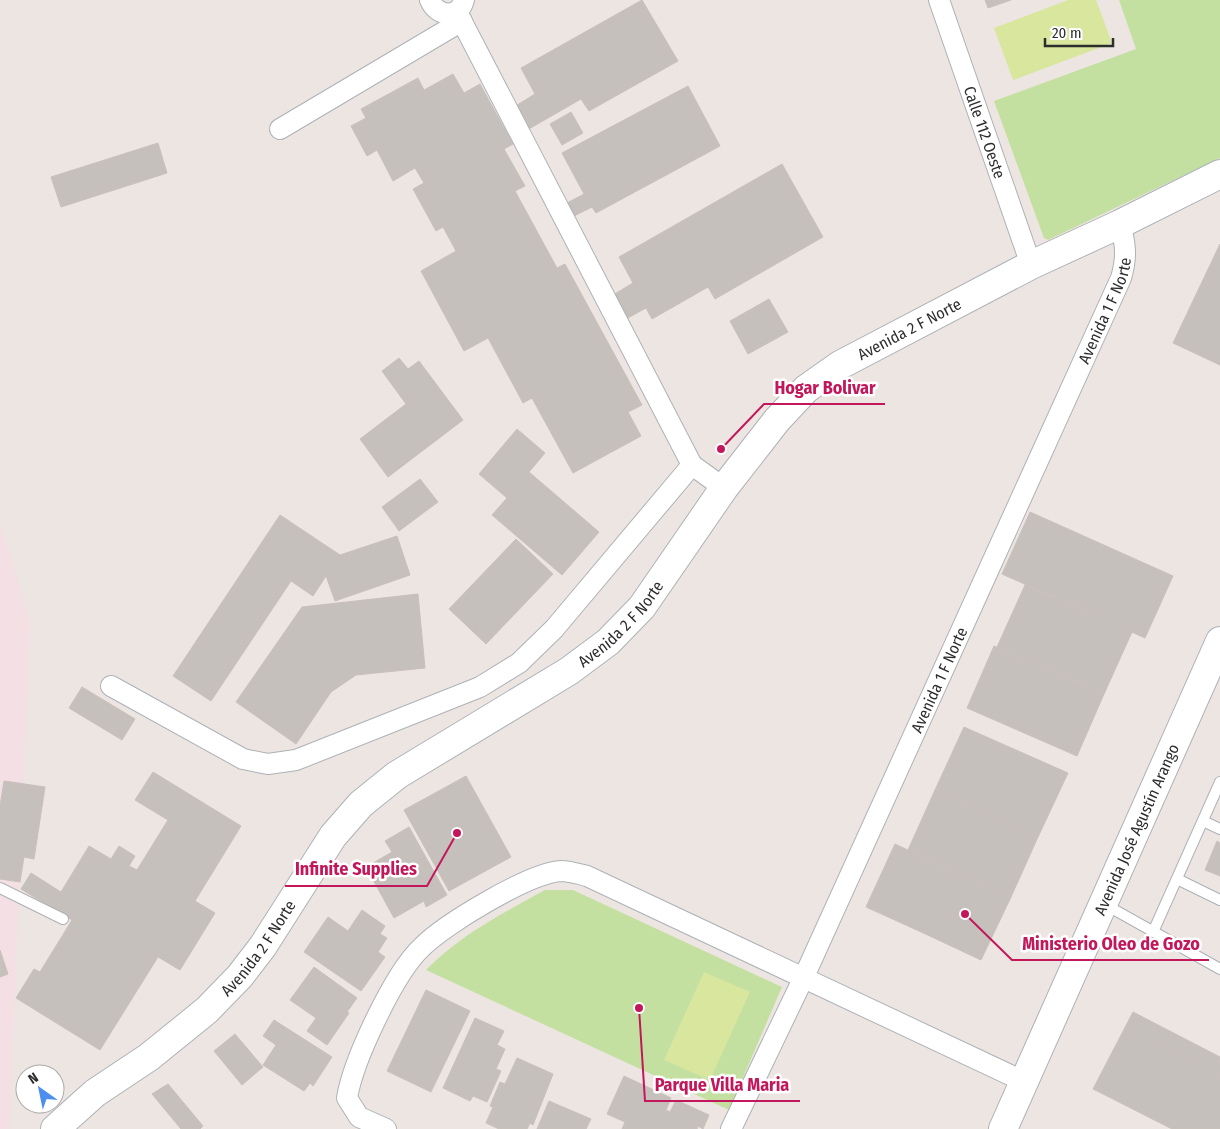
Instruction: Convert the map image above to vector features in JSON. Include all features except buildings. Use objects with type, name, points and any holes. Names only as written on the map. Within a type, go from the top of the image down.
[{"type":"street","points":[[430,0],[434,8],[441,13],[449,14],[461,11]]},
{"type":"street","name":"Calle 112 Oeste","points":[[939,0],[1030,265]]},
{"type":"street","points":[[280,130],[461,11]]},
{"type":"street","points":[[461,11],[692,465],[724,488]]},
{"type":"street","name":"Avenida 2 F Norte","points":[[55,1129],[95,1093],[149,1057],[207,1010],[240,976],[263,946],[333,836],[361,804],[397,775],[569,672],[608,642],[642,606],[724,488],[777,420],[806,389],[840,365],[1030,265],[1120,224],[1220,174]]},
{"type":"street","name":"Avenida 1 F Norte","points":[[731,1129],[803,979],[1121,278],[1126,261],[1126,245],[1120,224]]},
{"type":"street","points":[[111,686],[243,758],[268,764],[296,760],[480,687],[518,663],[554,629],[692,465]]},
{"type":"street","name":"Avenida José Agustín Arango","points":[[1003,1129],[1220,641]]},
{"type":"street","points":[[386,1129],[360,1117],[347,1098],[350,1080],[388,992],[421,947],[470,911],[535,878],[561,871],[587,876],[1025,1082]]},
{"type":"lane","points":[[1153,932],[1220,782]]},
{"type":"lane","points":[[1203,821],[1220,829]]},
{"type":"lane","points":[[1177,879],[1220,900]]},
{"type":"lane","points":[[0,888],[63,919]]},
{"type":"lane","points":[[1104,904],[1220,969]]},
{"type":"shaded area","points":[[0,522],[30,622],[9,1129],[0,1129]]},
{"type":"green space","points":[[1068,0],[1096,0],[1112,43],[1013,80],[994,28]]},
{"type":"green space","points":[[1119,0],[1220,0],[1220,158],[1048,240],[1044,238],[994,101],[1136,49]]},
{"type":"green space","points":[[545,890],[573,890],[782,987],[729,1110],[426,970],[467,936]]},
{"type":"green space","points":[[704,972],[750,992],[710,1080],[664,1060]]},
{"type":"place","name":"Hogar Bolivar","points":[[721,449]]},
{"type":"place","name":"Infinite Supplies","points":[[457,833]]},
{"type":"place","name":"Ministerio Oleo de Gozo","points":[[965,914]]},
{"type":"place","name":"Parque Villa Maria","points":[[639,1008]]}]
